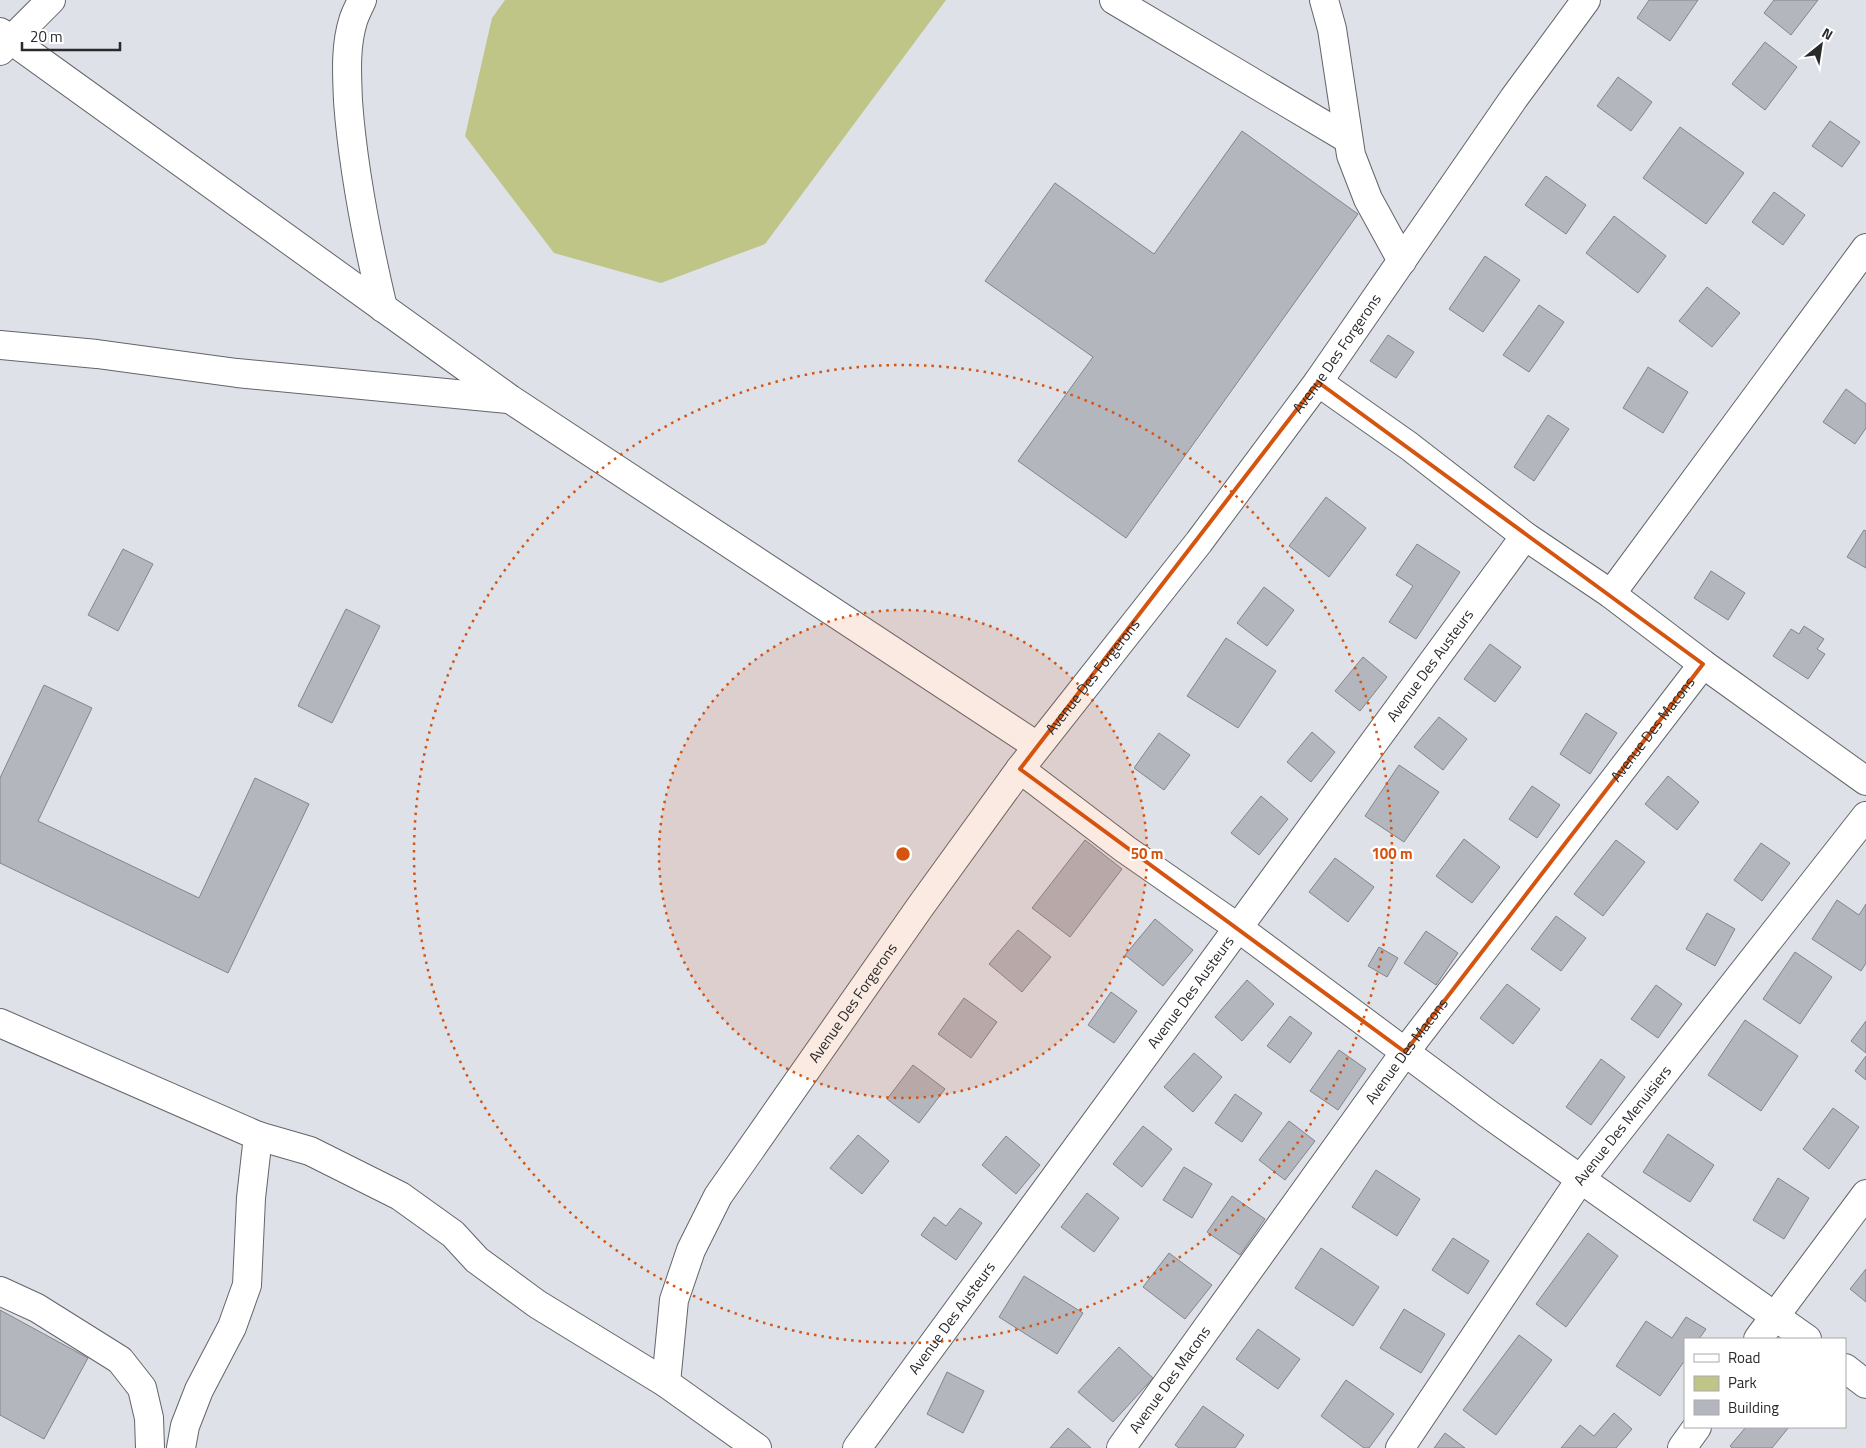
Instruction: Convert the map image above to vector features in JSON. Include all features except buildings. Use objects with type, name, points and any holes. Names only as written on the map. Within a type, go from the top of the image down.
[{"type":"street","points":[[51,0],[3,41],[510,399],[1037,746]]},
{"type":"street","points":[[362,0],[352,22],[346,65],[349,118],[367,240],[383,308]]},
{"type":"street","points":[[1114,0],[1348,139]]},
{"type":"street","points":[[1324,0],[1332,29],[1351,155],[1368,200],[1402,261]]},
{"type":"street","name":"Avenue Des Forgerons","points":[[666,1383],[674,1300],[691,1250],[718,1196],[909,923],[1020,769],[1193,549],[1318,382],[1514,98],[1586,0]]},
{"type":"street","points":[[1611,594],[1866,248]]},
{"type":"street","points":[[0,345],[96,354],[237,373],[510,399]]},
{"type":"street","points":[[1318,382],[1409,446],[1526,536],[1611,594],[1703,664],[1866,782]]},
{"type":"street","name":"Avenue Des Austeurs","points":[[857,1448],[1237,927],[1526,536]]},
{"type":"street","name":"Avenue Des Macons","points":[[1121,1448],[1405,1052],[1703,664]]},
{"type":"street","points":[[1020,769],[1124,848],[1237,927],[1580,1180],[1806,1338]]},
{"type":"street","name":"Avenue Des Menuisiers","points":[[1400,1448],[1580,1180],[1866,816]]},
{"type":"street","points":[[0,1023],[258,1136],[310,1151],[400,1196],[453,1234],[477,1260],[536,1304],[666,1383],[757,1448]]},
{"type":"street","points":[[181,1448],[185,1426],[200,1390],[232,1327],[247,1284],[251,1198],[258,1136]]},
{"type":"street","points":[[1759,1338],[1866,1194]]},
{"type":"street","points":[[0,1291],[37,1308],[120,1360],[142,1388],[149,1418],[150,1448]]},
{"type":"street","points":[[1846,1369],[1866,1384]]},
{"type":"street","points":[[1682,1448],[1696,1428]]},
{"type":"highlighted area","points":[[1318,382],[1703,664],[1405,1052],[1020,769]]},
{"type":"green space","points":[[505,0],[946,0],[765,244],[661,283],[554,253],[465,136],[492,18]]}]
